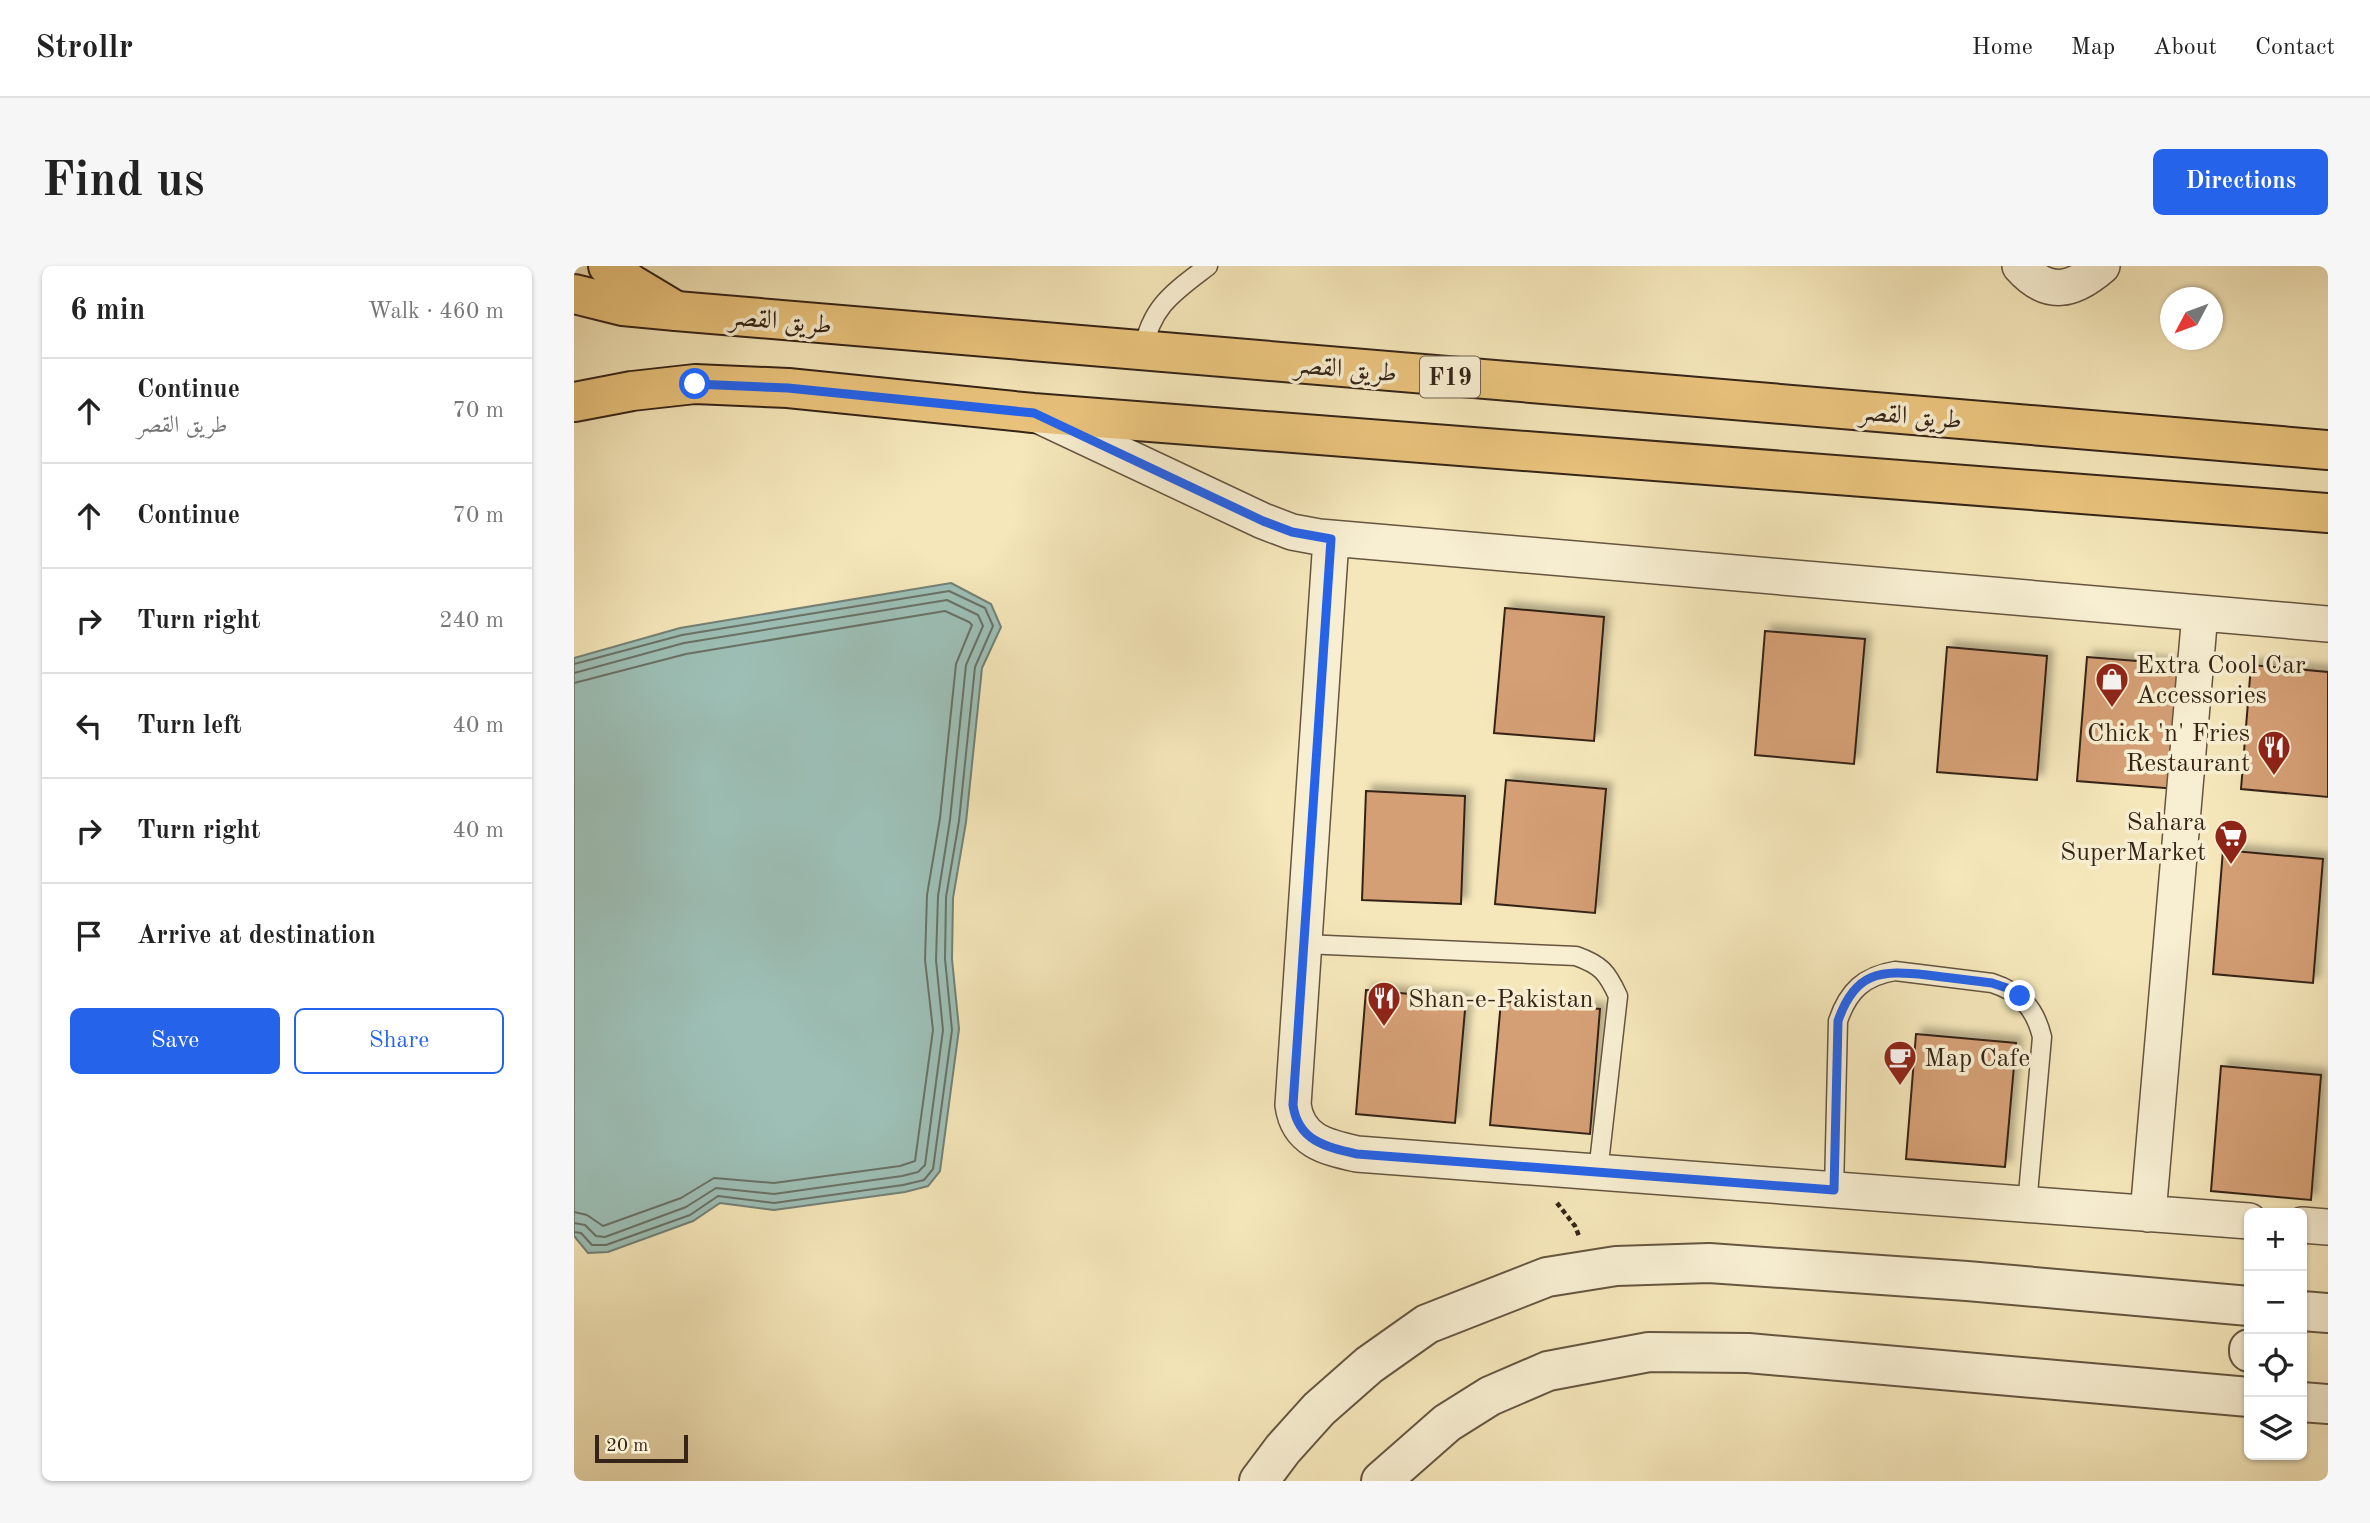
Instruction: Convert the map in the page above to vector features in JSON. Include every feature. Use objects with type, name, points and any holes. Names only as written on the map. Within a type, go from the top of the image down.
[{"type":"main road","points":[[608,266],[676,312]]},
{"type":"main road","name":"طريق القصر","points":[[574,294],[623,306],[676,312],[2328,450]]},
{"type":"main road","points":[[574,402],[632,391],[695,384],[788,388],[1034,413],[2328,513]]},
{"type":"street","points":[[2020,266],[2038,282],[2062,288],[2085,281],[2102,266]]},
{"type":"street","points":[[1034,413],[1263,521],[1292,532],[1331,539],[2328,624]]},
{"type":"street","points":[[1331,539],[1293,1105],[1297,1123],[1309,1136],[1331,1148],[1357,1154],[2244,1221]]},
{"type":"street","points":[[2148,1213],[2200,613]]},
{"type":"street","points":[[2307,1225],[2328,1227]]},
{"type":"street","points":[[1259,1481],[1283,1449],[1320,1409],[1369,1365],[1427,1324],[1547,1277],[1616,1266],[1709,1263],[1967,1280],[2244,1306]]},
{"type":"street","points":[[2307,1311],[2328,1313]]},
{"type":"street","points":[[1381,1481],[1447,1423],[1490,1396],[1548,1371],[1649,1352],[1748,1353],[2244,1397]]},
{"type":"street","points":[[2307,1402],[2328,1404]]},
{"type":"lane","points":[[1143,351],[1151,322],[1158,309],[1168,297],[1208,266]]},
{"type":"lane","points":[[1304,944],[1576,956],[1595,963],[1610,977],[1618,996],[1598,1172]]},
{"type":"lane","points":[[1834,1190],[1838,1021],[1848,998],[1864,981],[1895,971],[1992,983],[2007,988],[2020,996],[2039,1022],[2042,1037],[2027,1205]]},
{"type":"path","points":[[1553,1199],[1575,1226],[1590,1270]]},
{"type":"water","points":[[951,583],[991,604],[1001,627],[982,668],[966,822],[953,898],[952,959],[959,1029],[940,1171],[928,1186],[905,1192],[774,1210],[720,1203],[693,1221],[608,1252],[588,1253],[574,1236],[574,658],[680,628]]},
{"type":"building","points":[[1505,608],[1604,617],[1594,741],[1494,733]]},
{"type":"building","points":[[1765,631],[1865,639],[1854,764],[1755,755]]},
{"type":"building","points":[[1947,647],[2047,656],[2037,780],[1937,772]]},
{"type":"building","points":[[2087,657],[2187,665],[2177,789],[2077,781]]},
{"type":"building","points":[[2251,665],[2328,672],[2328,797],[2241,789]]},
{"type":"building","points":[[1506,780],[1606,789],[1595,913],[1495,904]]},
{"type":"building","points":[[1366,791],[1465,796],[1461,904],[1362,900]]},
{"type":"building","points":[[2223,850],[2323,859],[2313,983],[2213,974]]},
{"type":"building","points":[[1366,990],[1466,999],[1455,1123],[1356,1114]]},
{"type":"building","points":[[1501,1001],[1600,1009],[1590,1134],[1490,1125]]},
{"type":"building","points":[[1916,1034],[2016,1043],[2005,1167],[1906,1159]]},
{"type":"building","points":[[2221,1066],[2321,1075],[2311,1200],[2211,1191]]},
{"type":"place","name":"Extra Cool Car Accessories","points":[[2112,709]]},
{"type":"place","name":"Chick 'n' Fries Restaurant","points":[[2274,777]]},
{"type":"place","name":"Sahara SuperMarket","points":[[2231,866]]},
{"type":"place","name":"Shan-e-Pakistan","points":[[1384,1028]]},
{"type":"place","name":"Map Cafe","points":[[1900,1087]]},
{"type":"route","points":[[695,384],[788,388],[1034,413],[1263,521],[1292,532],[1331,539],[1293,1105],[1297,1123],[1302,1131],[1331,1148],[1357,1154],[1834,1190],[1838,1021],[1843,1005],[1852,992],[1864,981],[1895,971],[1992,983],[2020,996]]}]
